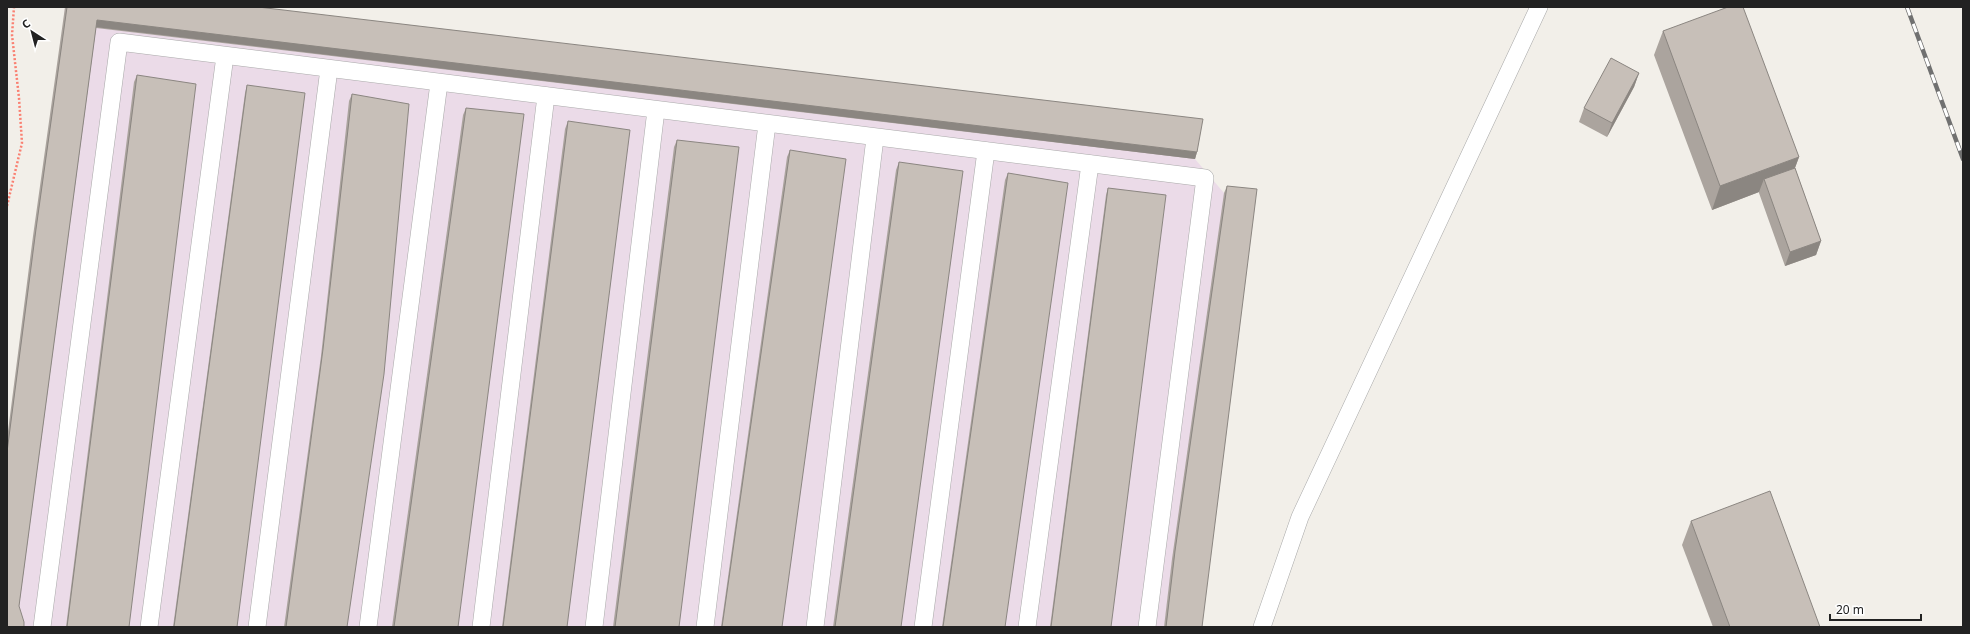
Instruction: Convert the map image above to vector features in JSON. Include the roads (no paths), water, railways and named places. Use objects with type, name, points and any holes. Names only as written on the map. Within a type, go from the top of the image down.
[{"type":"lane","points":[[1262,627],[1300,517],[1539,7]]},
{"type":"lane","points":[[42,627],[119,42],[875,138],[1205,178],[1147,627]]},
{"type":"lane","points":[[149,627],[225,56]]},
{"type":"lane","points":[[257,627],[329,69]]},
{"type":"lane","points":[[368,627],[439,82]]},
{"type":"lane","points":[[481,627],[546,96]]},
{"type":"lane","points":[[594,627],[656,110]]},
{"type":"lane","points":[[705,627],[767,124]]},
{"type":"lane","points":[[815,627],[875,138]]},
{"type":"lane","points":[[922,627],[986,151]]},
{"type":"lane","points":[[1027,627],[1090,164]]},
{"type":"railway","points":[[1907,7],[1963,159]]}]
